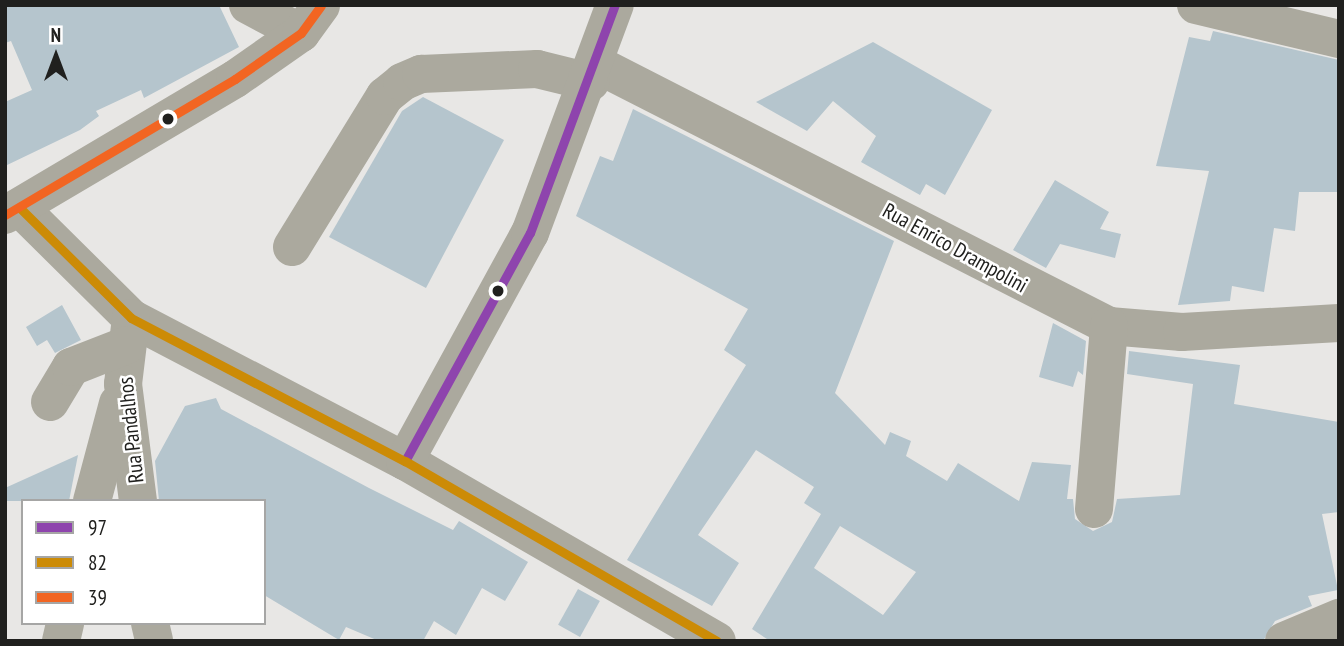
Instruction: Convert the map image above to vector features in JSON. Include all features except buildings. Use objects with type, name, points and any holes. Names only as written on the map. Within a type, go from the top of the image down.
[{"type":"street","points":[[248,5],[311,19]]},
{"type":"street","points":[[405,461],[530,233],[593,73],[615,5]]},
{"type":"street","points":[[1196,5],[1339,39]]},
{"type":"street","points":[[311,19],[13,211],[129,331],[405,461],[717,641]]},
{"type":"street","name":"Rua Enrico Drampolini","points":[[292,247],[385,96],[402,82],[421,74],[537,69],[593,73],[1109,326],[1182,332],[1339,323]]},
{"type":"street","points":[[1094,509],[1109,326]]},
{"type":"street","points":[[50,402],[71,367],[129,331]]},
{"type":"street","name":"Rua Pandalhos","points":[[129,331],[123,384],[138,499]]},
{"type":"street","points":[[93,499],[123,384]]},
{"type":"street","points":[[1284,641],[1339,618]]},
{"type":"transit line","name":"39","points":[[5,215],[235,79],[301,33],[321,5]]},
{"type":"transit line","name":"97","points":[[405,461],[530,233],[615,5]]},
{"type":"transit line","name":"82","points":[[20,208],[131,318],[405,461],[717,641]]}]
